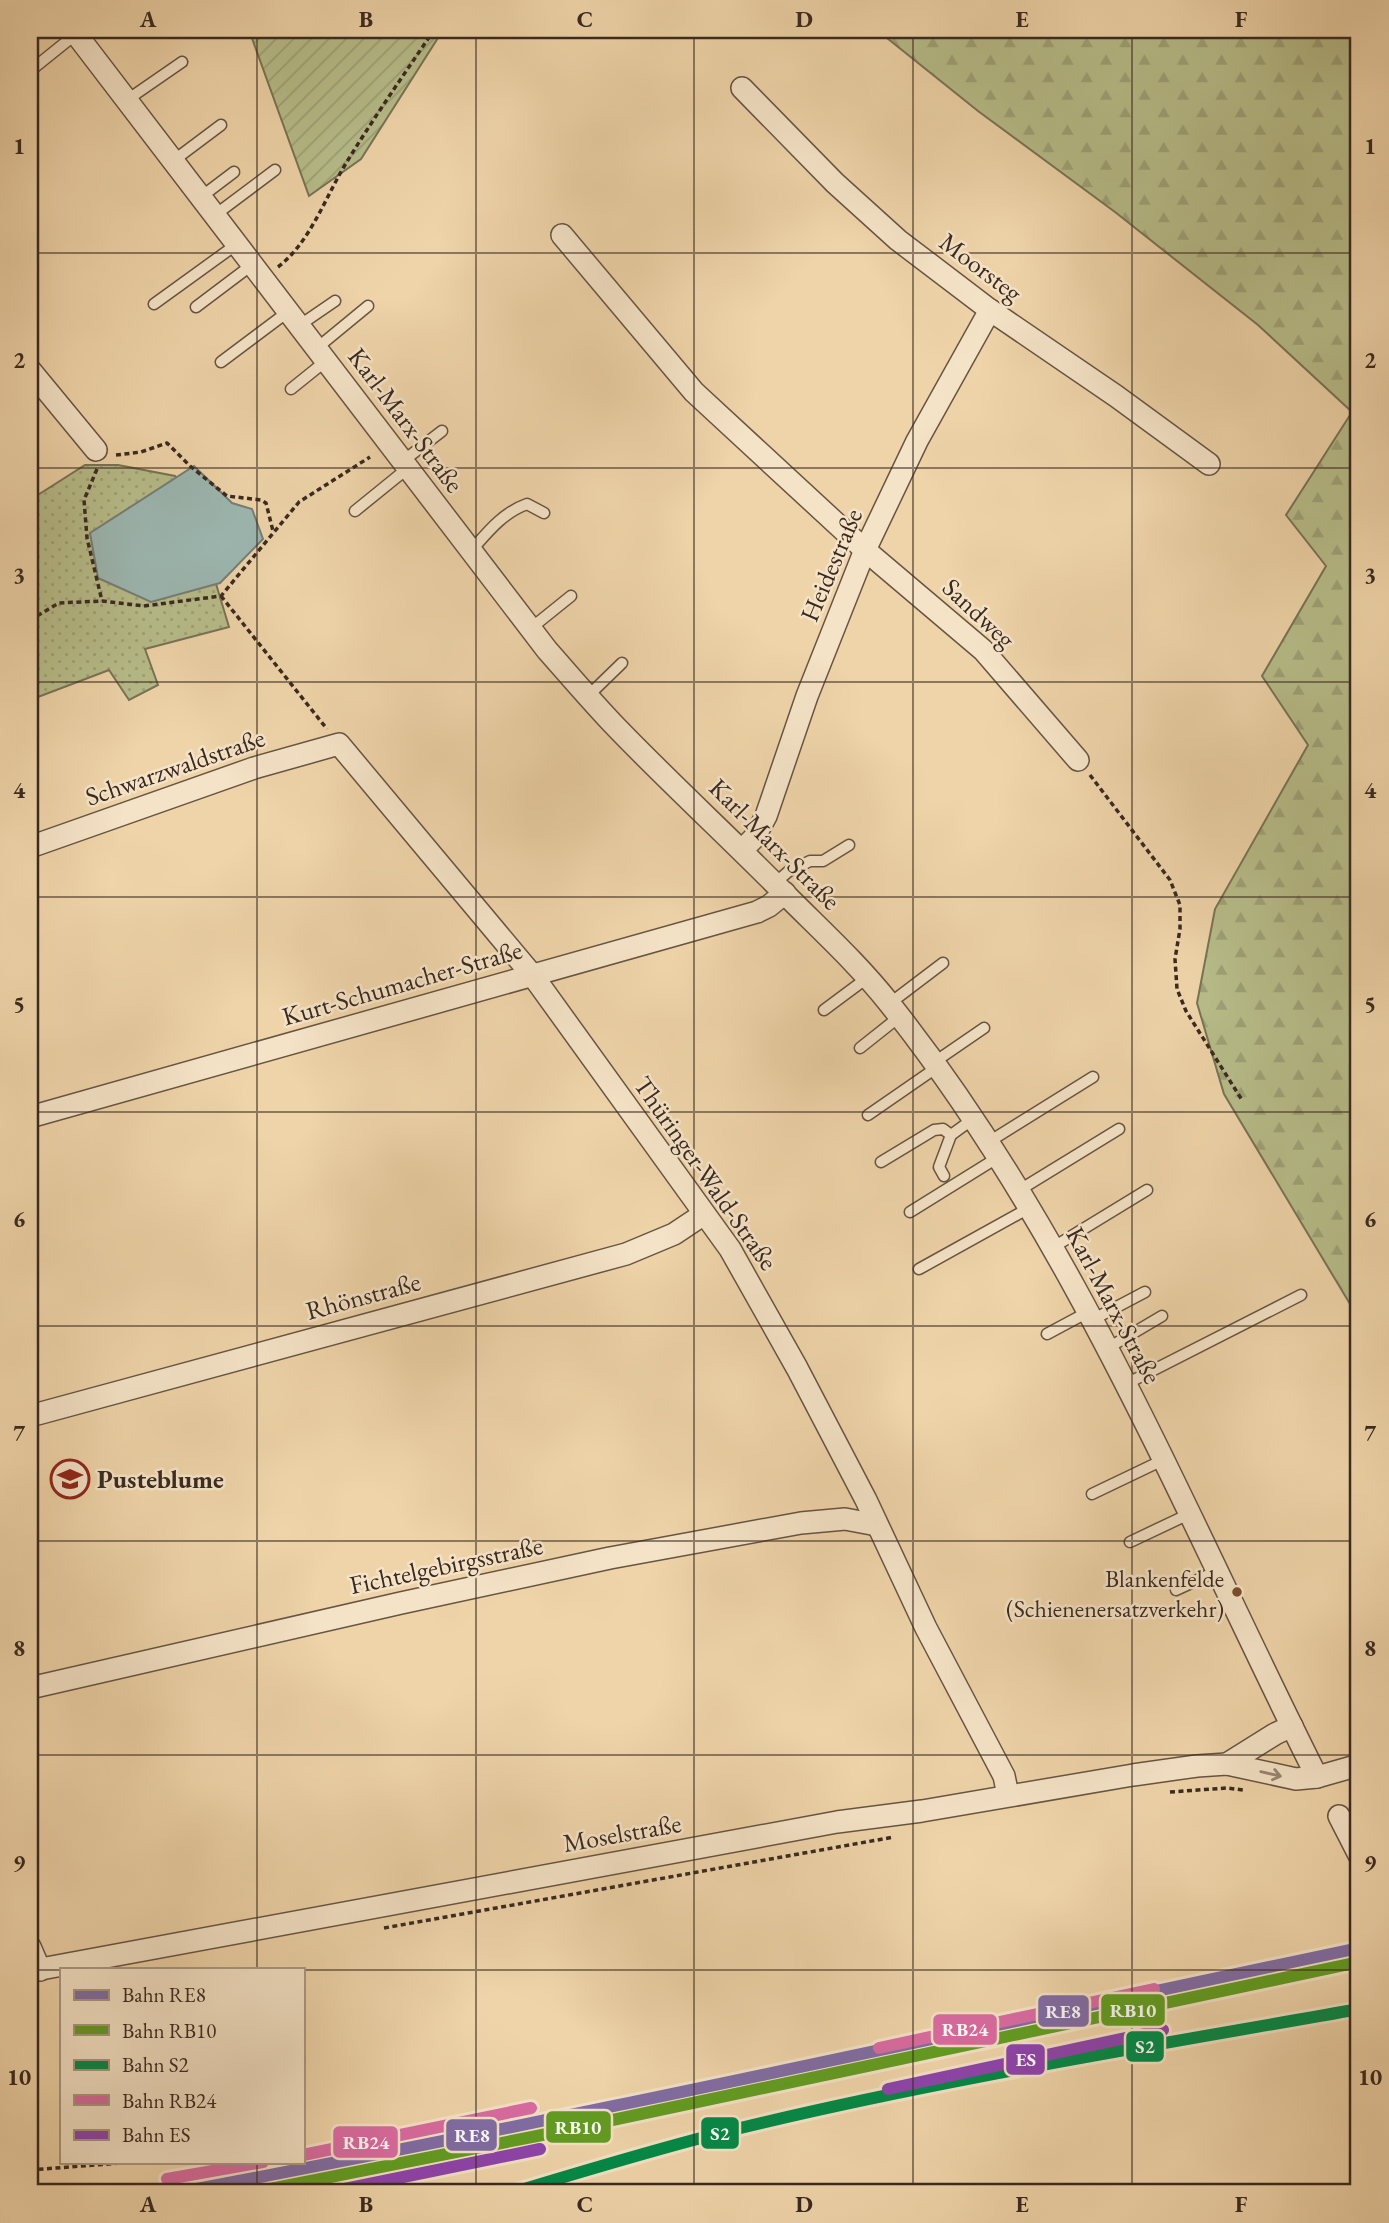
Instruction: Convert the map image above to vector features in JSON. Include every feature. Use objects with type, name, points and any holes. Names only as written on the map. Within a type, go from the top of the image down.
[{"type":"street","name":"Karl-Marx-Straße","points":[[74,32],[530,629],[616,727],[743,850],[867,978],[935,1066],[1024,1200],[1108,1348],[1317,1777]]},
{"type":"street","name":"Moorsteg","points":[[743,88],[835,183],[898,240],[990,310],[1116,396],[1209,464]]},
{"type":"street","name":"Sandweg","points":[[562,235],[694,392],[865,550],[983,650],[1078,760]]},
{"type":"street","name":"Heidestraße","points":[[743,850],[754,838],[766,816],[807,696],[865,550],[917,441],[990,310]]},
{"type":"street","points":[[30,370],[99,454]]},
{"type":"street","name":"Schwarzwaldstraße","points":[[30,847],[254,768],[339,744]]},
{"type":"street","name":"Thüringer-Wald-Straße","points":[[339,744],[533,976],[730,1249],[797,1368],[866,1500],[926,1628],[1004,1776],[1008,1795]]},
{"type":"street","name":"Kurt-Schumacher-Straße","points":[[30,1117],[757,912],[769,906],[780,888]]},
{"type":"street","name":"Rhönstraße","points":[[30,1416],[625,1254],[674,1234],[704,1214]]},
{"type":"street","name":"Fichtelgebirgsstraße","points":[[30,1688],[610,1558],[802,1523],[845,1519],[877,1525]]},
{"type":"street","name":"Moselstraße","points":[[1227,1764],[1292,1726]]},
{"type":"street","name":"Moselstraße","points":[[35,1970],[837,1822],[922,1811],[1133,1775],[1227,1764],[1296,1779],[1317,1777],[1359,1765]]},
{"type":"street","points":[[1339,1816],[1359,1855]]},
{"type":"street","points":[[30,1947],[35,1970]]},
{"type":"lane","points":[[30,71],[74,32]]},
{"type":"lane","points":[[127,100],[182,62]]},
{"type":"lane","points":[[173,161],[221,125]]},
{"type":"lane","points":[[215,215],[275,170]]},
{"type":"lane","points":[[201,197],[234,172]]},
{"type":"lane","points":[[154,304],[237,244]]},
{"type":"lane","points":[[196,307],[253,264]]},
{"type":"lane","points":[[221,362],[294,318],[335,301]]},
{"type":"lane","points":[[291,388],[368,306]]},
{"type":"lane","points":[[355,511],[442,431]]},
{"type":"lane","points":[[470,552],[502,517],[513,509],[527,505],[544,513]]},
{"type":"lane","points":[[530,629],[571,596]]},
{"type":"lane","points":[[588,696],[622,663]]},
{"type":"lane","points":[[780,888],[789,871],[810,861],[823,861],[849,845]]},
{"type":"lane","points":[[860,1048],[894,1010],[943,963]]},
{"type":"lane","points":[[824,1010],[867,978]]},
{"type":"lane","points":[[868,1115],[984,1028]]},
{"type":"lane","points":[[910,1212],[1093,1077]]},
{"type":"lane","points":[[944,1176],[939,1167],[951,1135],[972,1119]]},
{"type":"lane","points":[[881,1162],[934,1130],[943,1129],[951,1135]]},
{"type":"lane","points":[[919,1269],[1024,1200],[1118,1129]]},
{"type":"lane","points":[[1052,1248],[1147,1190]]},
{"type":"lane","points":[[1047,1334],[1145,1292]]},
{"type":"lane","points":[[1126,1384],[1301,1295]]},
{"type":"lane","points":[[1108,1348],[1163,1316]]},
{"type":"lane","points":[[1092,1494],[1163,1461]]},
{"type":"lane","points":[[1130,1542],[1189,1514]]},
{"type":"lane","points":[[1176,1590],[1217,1571]]},
{"type":"path","points":[[276,269],[300,243],[329,197],[346,162],[434,30]]},
{"type":"path","points":[[102,601],[87,538],[84,500],[99,454],[141,452],[167,443],[227,496],[266,503],[274,532]]},
{"type":"path","points":[[30,620],[59,603],[102,601],[144,606],[221,596],[299,502],[370,457]]},
{"type":"path","points":[[221,596],[339,744]]},
{"type":"path","points":[[1078,760],[1170,880],[1180,905],[1180,929],[1175,958],[1177,989],[1186,1011],[1242,1100]]},
{"type":"path","points":[[1162,1793],[1227,1788],[1249,1791]]},
{"type":"path","points":[[373,1930],[904,1835]]},
{"type":"path","points":[[30,2170],[108,2164]]},
{"type":"green space","points":[[249,30],[443,30],[361,159],[309,196]]},
{"type":"green space","points":[[877,30],[1359,30],[1359,1319],[1224,1094],[1197,1003],[1215,909],[1308,745],[1262,676],[1326,566],[1286,515],[1352,412],[1258,325],[1115,212],[978,111]]},
{"type":"green space","points":[[85,465],[118,465],[175,476],[189,494],[229,627],[145,649],[158,685],[129,700],[109,670],[30,700],[30,500]]},
{"type":"water","points":[[194,466],[232,503],[252,509],[263,539],[220,583],[151,602],[98,578],[90,533]]},
{"type":"railway","points":[[270,2193],[340,2176]]},
{"type":"rail line","name":"RE8","points":[[175,2193],[620,2105],[1359,1948]]},
{"type":"rail line","name":"RB10","points":[[249,2193],[537,2136],[1359,1962]]},
{"type":"rail line","name":"RB24","points":[[879,2048],[1154,1989]]},
{"type":"rail line","name":"S2","points":[[511,2193],[641,2154],[799,2114],[1038,2066],[1359,2009]]},
{"type":"rail line","name":"ES","points":[[888,2089],[1163,2030]]},
{"type":"rail line","name":"RB24","points":[[304,2155],[531,2108]]},
{"type":"rail line","name":"ES","points":[[325,2193],[540,2149]]},
{"type":"rail line","name":"RB24","points":[[167,2179],[252,2164]]},
{"type":"place","name":"Pusteblume","points":[[70,1479]]},
{"type":"place","name":"Blankenfelde (Schienenersatzverkehr)","points":[[1237,1592]]}]
